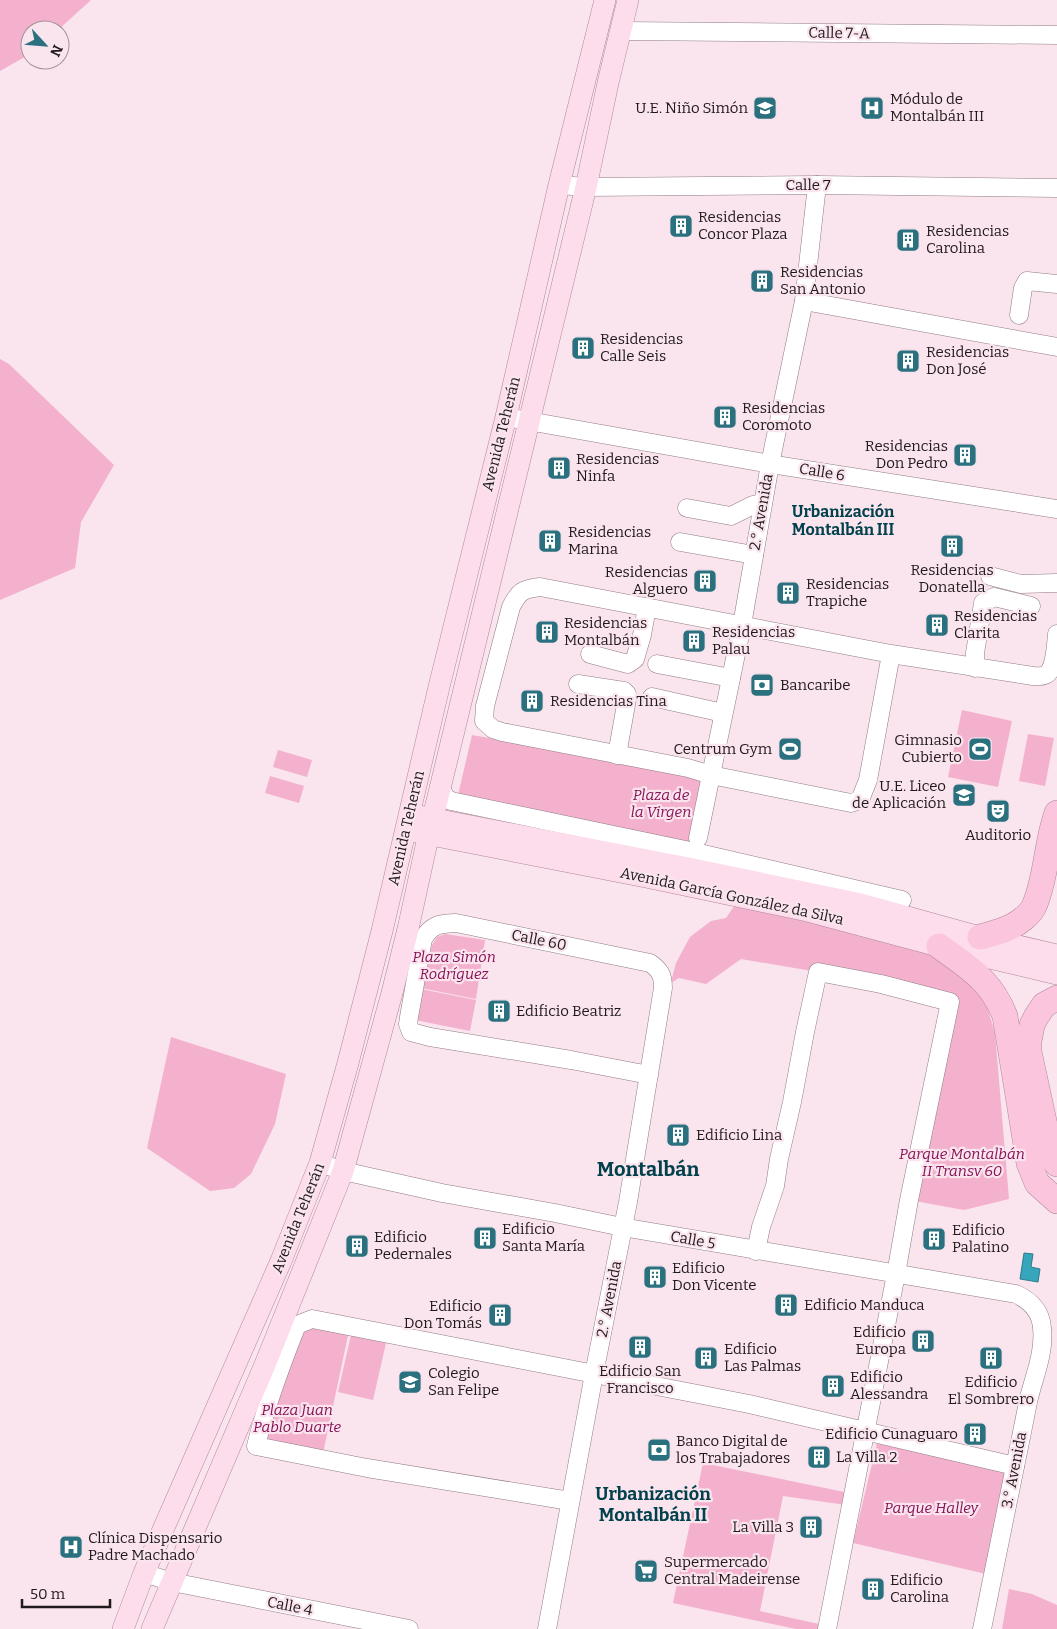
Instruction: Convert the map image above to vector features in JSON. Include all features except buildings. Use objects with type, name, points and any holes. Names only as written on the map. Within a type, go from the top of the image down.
[{"type":"highway","points":[[980,937],[1002,931],[1017,923],[1034,907],[1041,883],[1050,835],[1057,813]]},
{"type":"highway","points":[[939,946],[972,970],[989,986],[999,1000],[1005,1016],[1029,1162],[1037,1183],[1057,1201]]},
{"type":"highway","points":[[1057,998],[1044,1005],[1036,1017],[1032,1025],[1029,1052],[1052,1158],[1057,1164]]},
{"type":"main road","name":"Avenida Teherán","points":[[124,1629],[144,1573],[281,1261],[320,1163],[380,940],[407,821],[506,417],[559,185],[605,0]]},
{"type":"main road","name":"Avenida Teherán","points":[[152,1629],[261,1376],[343,1171],[392,993],[440,785],[586,187],[628,0]]},
{"type":"main road","name":"Avenida García González da Silva","points":[[407,821],[646,877],[851,921],[939,946],[1057,974]]},
{"type":"main road","name":"Avenida García González da Silva","points":[[431,827],[688,868],[861,904],[980,937],[1057,955]]},
{"type":"street","name":"Calle 7-A","points":[[622,31],[1057,35]]},
{"type":"street","name":"Calle 7","points":[[559,185],[586,187],[817,185],[1057,188]]},
{"type":"street","name":"2.° Avenida","points":[[698,838],[742,625],[770,464],[804,301],[817,185]]},
{"type":"street","points":[[1019,315],[1023,288],[1027,281],[1057,284]]},
{"type":"street","points":[[804,301],[1057,347]]},
{"type":"street","name":"Calle 6","points":[[506,417],[770,464],[1057,509]]},
{"type":"street","points":[[687,508],[731,516],[753,505],[763,503]]},
{"type":"street","points":[[680,542],[754,555]]},
{"type":"street","points":[[990,576],[1021,584],[1057,583]]},
{"type":"street","points":[[891,654],[868,780],[860,800],[851,803],[710,775],[688,768],[502,732],[488,726],[484,721],[484,714],[511,607],[518,594],[526,589],[540,588],[891,654],[1018,675],[1044,676],[1049,672],[1053,665],[1057,634]]},
{"type":"street","points":[[975,668],[975,653],[983,602],[994,597],[1031,606]]},
{"type":"street","points":[[590,654],[628,664],[635,659],[642,635],[646,607]]},
{"type":"street","points":[[657,664],[731,678]]},
{"type":"street","points":[[578,684],[624,691],[627,694],[628,699],[617,754]]},
{"type":"street","points":[[652,697],[723,713]]},
{"type":"street","points":[[440,785],[445,797],[451,801],[695,852],[902,900]]},
{"type":"street","name":"Calle 60","points":[[650,1074],[430,1037],[411,1032],[408,1017],[423,939],[428,931],[437,924],[456,924],[637,960],[650,963],[658,969]]},
{"type":"street","name":"2.° Avenida","points":[[547,1629],[650,1074],[664,988],[663,976],[658,969]]},
{"type":"street","points":[[756,1251],[761,1227],[775,1186],[818,972],[881,984],[950,1002],[909,1200],[827,1629]]},
{"type":"street","name":"Calle 5","points":[[320,1163],[343,1171],[442,1193],[556,1213],[622,1227],[1016,1294],[1027,1299],[1038,1312]]},
{"type":"street","name":"3.° Avenida","points":[[982,1629],[1029,1396],[1042,1342],[1042,1327],[1038,1312]]},
{"type":"street","points":[[570,1502],[367,1468],[256,1446],[274,1383],[297,1326],[312,1318],[749,1404],[1015,1466]]},
{"type":"street","name":"Calle 4","points":[[144,1573],[172,1582],[402,1628]]},
{"type":"green space","points":[[0,0],[91,0],[69,20],[20,20],[20,60],[0,71]]},
{"type":"green space","points":[[0,359],[9,364],[114,465],[81,522],[75,568],[0,600]]},
{"type":"green space","name":"Gimnasio Cubierto","points":[[962,710],[1012,721],[998,787],[948,777]]},
{"type":"green space","points":[[1028,734],[1054,738],[1045,786],[1019,781]]},
{"type":"green space","name":"Plaza de la Virgen","points":[[472,735],[705,777],[691,845],[458,795]]},
{"type":"green space","points":[[278,750],[312,760],[307,777],[273,767]]},
{"type":"green space","points":[[270,776],[304,786],[299,803],[265,793]]},
{"type":"green space","name":"Parque Montalbán II Transv 60","points":[[737,902],[939,946],[986,1003],[995,1033],[1009,1199],[964,1210],[909,1200],[950,1002],[818,972],[741,959],[706,984],[679,978],[663,988],[672,978],[676,963],[690,937],[711,921],[726,918]]},
{"type":"green space","name":"Plaza Simón Rodríguez","points":[[445,934],[485,940],[476,999],[421,988],[432,945],[437,937]]},
{"type":"green space","points":[[421,989],[476,1000],[470,1031],[415,1020]]},
{"type":"green space","points":[[171,1037],[286,1074],[275,1124],[251,1174],[234,1188],[210,1191],[147,1148]]},
{"type":"green space","name":"Plaza Juan Pablo Duarte","points":[[297,1325],[350,1326],[322,1458],[256,1446]]},
{"type":"green space","points":[[351,1335],[386,1343],[373,1400],[338,1392]]},
{"type":"green space","name":"Parque Halley","points":[[877,1443],[1010,1474],[986,1574],[853,1543]]},
{"type":"green space","points":[[703,1463],[849,1493],[846,1505],[783,1496],[760,1611],[828,1626],[827,1629],[796,1629],[673,1603]]},
{"type":"green space","points":[[1009,1589],[1032,1594],[1057,1605],[1057,1629],[1002,1629]]},
{"type":"water","points":[[1024,1253],[1033,1254],[1031,1267],[1040,1269],[1038,1282],[1020,1279]]},
{"type":"place","name":"U.E. Niño Simón","points":[[765,108]]},
{"type":"place","name":"Módulo de Montalbán III","points":[[872,108]]},
{"type":"place","name":"Residencias Concor Plaza","points":[[681,226]]},
{"type":"place","name":"Residencias Carolina","points":[[908,240]]},
{"type":"place","name":"Residencias San Antonio","points":[[762,281]]},
{"type":"place","name":"Residencias Calle Seis","points":[[583,348]]},
{"type":"place","name":"Residencias Don José","points":[[908,361]]},
{"type":"place","name":"Residencias Coromoto","points":[[725,417]]},
{"type":"place","name":"Residencias Don Pedro","points":[[965,455]]},
{"type":"place","name":"Residencias Ninfa","points":[[559,468]]},
{"type":"place","name":"Residencias Marina","points":[[550,541]]},
{"type":"place","name":"Residencias Donatella","points":[[952,546]]},
{"type":"place","name":"Residencias Alguero","points":[[705,581]]},
{"type":"place","name":"Residencias Trapiche","points":[[788,593]]},
{"type":"place","name":"Residencias Clarita","points":[[937,625]]},
{"type":"place","name":"Residencias Montalbán","points":[[547,632]]},
{"type":"place","name":"Residencias Palau","points":[[694,641]]},
{"type":"place","name":"Bancaribe","points":[[762,685]]},
{"type":"place","name":"Residencias Tina","points":[[532,701]]},
{"type":"place","name":"Centrum Gym","points":[[790,749]]},
{"type":"place","name":"Gimnasio Cubierto","points":[[980,749]]},
{"type":"place","name":"U.E. Liceo de Aplicación","points":[[964,795]]},
{"type":"place","name":"Auditorio","points":[[998,811]]},
{"type":"place","name":"Edificio Beatriz","points":[[499,1011]]},
{"type":"place","name":"Edificio Lina","points":[[678,1135]]},
{"type":"place","name":"Edificio Santa María","points":[[485,1238]]},
{"type":"place","name":"Edificio Palatino","points":[[934,1239]]},
{"type":"place","name":"Edificio Pedernales","points":[[357,1246]]},
{"type":"place","name":"Edificio Don Vicente","points":[[655,1277]]},
{"type":"place","name":"Edificio Manduca","points":[[786,1305]]},
{"type":"place","name":"Edificio Don Tomás","points":[[500,1315]]},
{"type":"place","name":"Edificio Europa","points":[[923,1341]]},
{"type":"place","name":"Edificio San Francisco","points":[[640,1347]]},
{"type":"place","name":"Edificio Las Palmas","points":[[706,1358]]},
{"type":"place","name":"Edificio El Sombrero","points":[[991,1358]]},
{"type":"place","name":"Colegio San Felipe","points":[[410,1382]]},
{"type":"place","name":"Edificio Alessandra","points":[[833,1386]]},
{"type":"place","name":"Edificio Cunaguaro","points":[[975,1434]]},
{"type":"place","name":"Banco Digital de los Trabajadores","points":[[659,1450]]},
{"type":"place","name":"La Villa 2","points":[[819,1457]]},
{"type":"place","name":"La Villa 3","points":[[811,1527]]},
{"type":"place","name":"Clínica Dispensario Padre Machado","points":[[71,1547]]},
{"type":"place","name":"Supermercado Central Madeirense","points":[[646,1571]]},
{"type":"place","name":"Edificio Carolina","points":[[873,1589]]},
{"type":"district","name":"Urbanización Montalbán III","points":[[843,520]]},
{"type":"district","name":"Montalbán","points":[[648,1169]]},
{"type":"district","name":"Urbanización Montalbán II","points":[[653,1504]]}]
